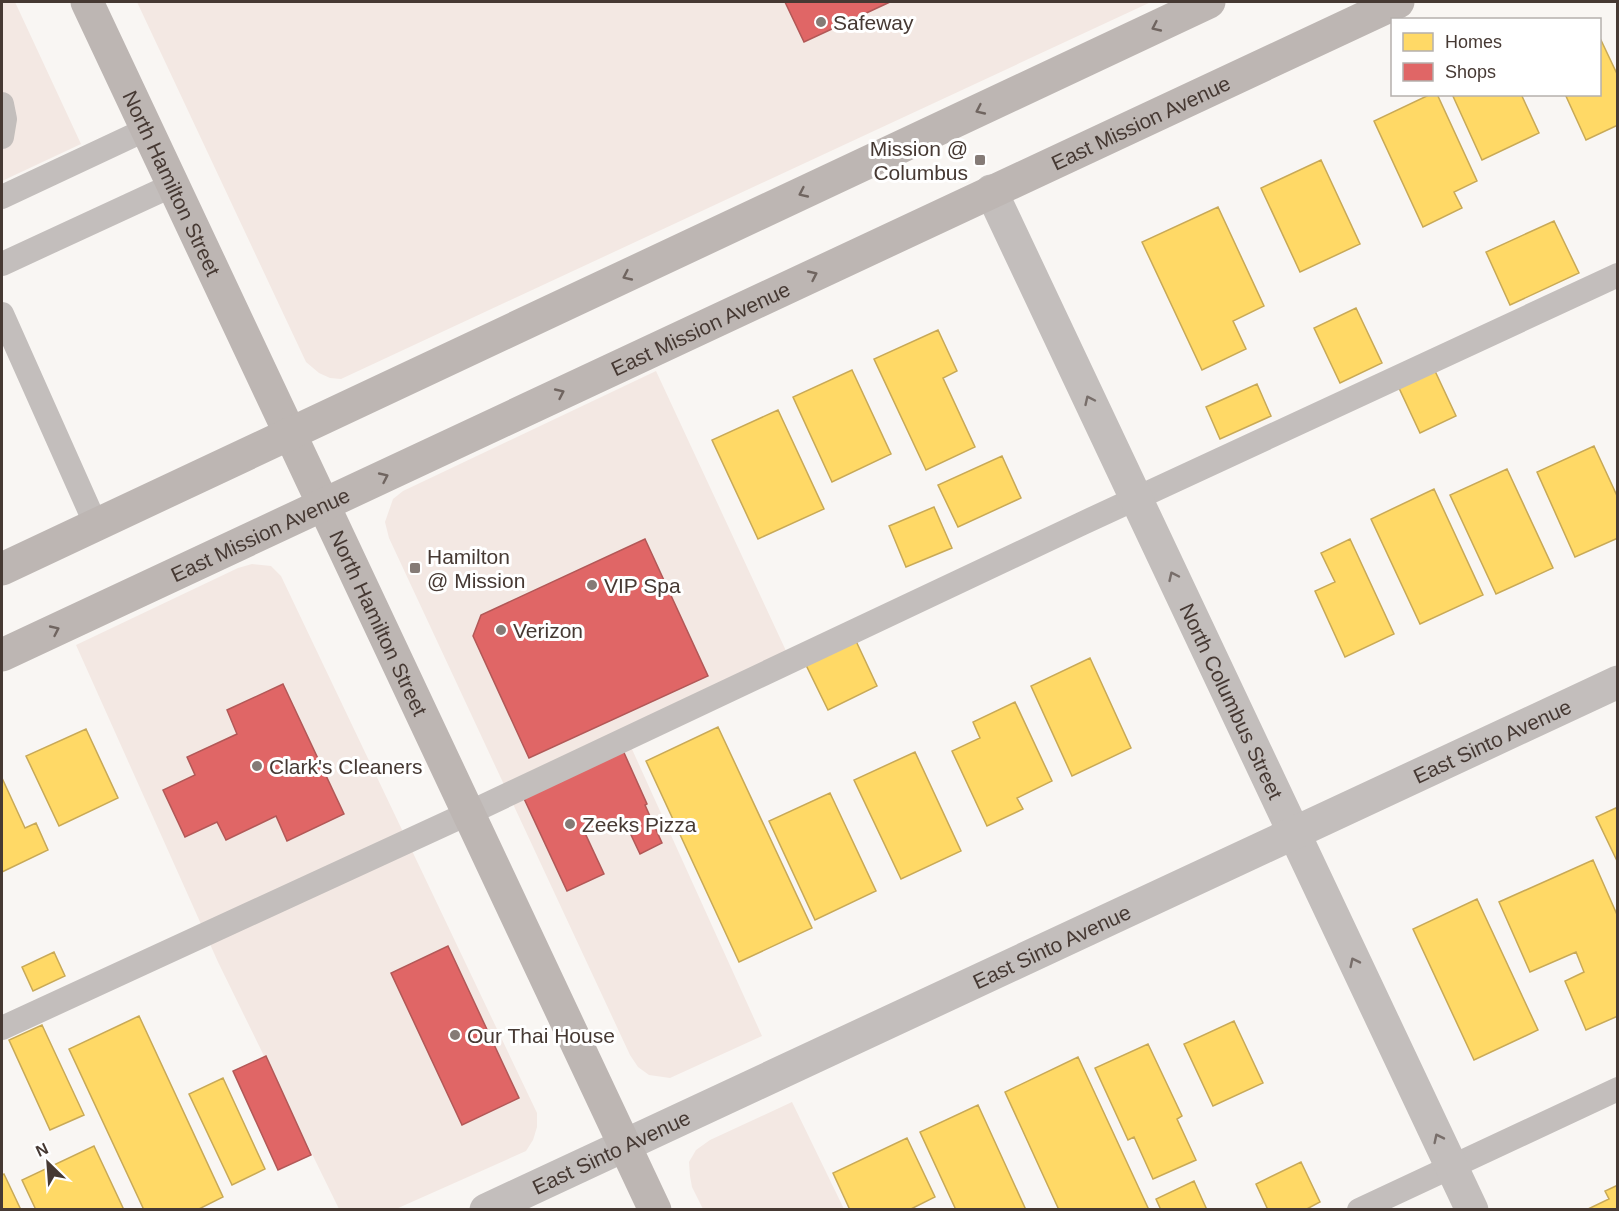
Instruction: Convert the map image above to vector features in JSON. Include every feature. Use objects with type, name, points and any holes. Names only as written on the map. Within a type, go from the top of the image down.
[{"type":"main road","name":"North Hamilton Street","points":[[87,2],[655,1209]]},
{"type":"main road","points":[[2,569],[1209,2]]},
{"type":"main road","name":"East Mission Avenue","points":[[2,655],[1398,2]]},
{"type":"street","name":"North Columbus Street","points":[[991,191],[1472,1209]]},
{"type":"street","name":"East Sinto Avenue","points":[[486,1209],[1617,682]]},
{"type":"lane","points":[[2,104],[5,119],[2,137]]},
{"type":"lane","points":[[2,197],[147,129]]},
{"type":"lane","points":[[2,264],[173,186]]},
{"type":"lane","points":[[2,1028],[469,813],[1136,498],[1617,275]]},
{"type":"lane","points":[[2,314],[96,525]]},
{"type":"lane","points":[[1359,1209],[1617,1089]]},
{"type":"shaded area","points":[[2,2],[15,2],[81,144],[2,181]]},
{"type":"shaded area","points":[[137,2],[1151,2],[341,379],[330,378],[319,373],[306,362]]},
{"type":"shaded area","points":[[656,371],[794,668],[631,747],[762,1036],[670,1078],[649,1075],[638,1067],[630,1055],[389,538],[385,522],[393,499],[403,491]]},
{"type":"shaded area","points":[[252,564],[271,566],[281,576],[537,1113],[537,1127],[526,1151],[396,1209],[339,1209],[218,962],[76,645],[238,568]]},
{"type":"shaded area","points":[[792,1102],[844,1209],[703,1209],[692,1187],[690,1176],[689,1162],[696,1150],[710,1140]]},
{"type":"building: Homes","points":[[1601,40],[1618,76],[1618,125],[1586,140],[1566,96],[1601,96]]},
{"type":"building: Homes","points":[[1427,96],[1438,96],[1477,181],[1454,192],[1462,208],[1423,227],[1374,121]]},
{"type":"building: Homes","points":[[1453,96],[1522,96],[1539,133],[1482,160]]},
{"type":"building: Homes","points":[[1321,160],[1360,244],[1300,272],[1261,188]]},
{"type":"building: Homes","points":[[1218,207],[1264,306],[1233,321],[1246,349],[1202,370],[1142,242]]},
{"type":"building: Homes","points":[[1554,221],[1579,273],[1510,305],[1486,252]]},
{"type":"building: Homes","points":[[1356,308],[1382,363],[1340,383],[1314,328]]},
{"type":"building: Homes","points":[[938,330],[957,371],[943,378],[975,447],[926,470],[874,359]]},
{"type":"building: Homes","points":[[852,370],[891,454],[832,482],[793,397]]},
{"type":"building: Homes","points":[[1435,371],[1456,416],[1420,433],[1399,388]]},
{"type":"building: Homes","points":[[1257,384],[1271,416],[1220,439],[1206,407]]},
{"type":"building: Homes","points":[[778,410],[824,509],[758,539],[712,440]]},
{"type":"building: Homes","points":[[1594,446],[1618,498],[1618,538],[1575,557],[1537,472]]},
{"type":"building: Homes","points":[[1002,456],[1021,498],[958,527],[938,485]]},
{"type":"building: Homes","points":[[1507,469],[1553,568],[1496,594],[1450,495]]},
{"type":"building: Homes","points":[[1434,489],[1483,595],[1420,624],[1371,519]]},
{"type":"building: Homes","points":[[934,507],[952,548],[906,567],[889,526]]},
{"type":"building: Homes","points":[[1350,539],[1394,634],[1345,657],[1315,591],[1335,582],[1321,553]]},
{"type":"building: Homes","points":[[856,641],[877,686],[828,710],[806,665]]},
{"type":"building: Homes","points":[[1090,658],[1131,748],[1072,776],[1031,686]]},
{"type":"building: Homes","points":[[1015,702],[1052,781],[1017,798],[1023,809],[987,826],[952,751],[980,738],[973,722]]},
{"type":"building: Homes","points":[[718,727],[812,928],[739,962],[646,761]]},
{"type":"building: Homes","points":[[86,729],[118,798],[59,826],[26,756]]},
{"type":"building: Homes","points":[[915,752],[961,851],[901,879],[854,780]]},
{"type":"building: Homes","points":[[2,778],[25,828],[36,823],[48,850],[2,872]]},
{"type":"building: Homes","points":[[830,793],[876,891],[815,920],[769,821]]},
{"type":"building: Homes","points":[[1618,807],[1618,863],[1596,817]]},
{"type":"building: Homes","points":[[1593,860],[1618,917],[1618,1016],[1586,1030],[1565,981],[1584,972],[1576,952],[1530,972],[1499,902]]},
{"type":"building: Homes","points":[[1477,899],[1538,1030],[1474,1060],[1413,929]]},
{"type":"building: Homes","points":[[54,952],[65,976],[33,991],[22,967]]},
{"type":"building: Homes","points":[[139,1016],[223,1197],[197,1210],[144,1210],[69,1049]]},
{"type":"building: Homes","points":[[1234,1021],[1263,1083],[1213,1106],[1184,1044]]},
{"type":"building: Homes","points":[[42,1025],[84,1115],[50,1130],[9,1040]]},
{"type":"building: Homes","points":[[1148,1044],[1182,1116],[1177,1119],[1196,1160],[1153,1179],[1134,1137],[1128,1140],[1095,1068]]},
{"type":"building: Homes","points":[[1078,1057],[1149,1210],[1059,1210],[1005,1092]]},
{"type":"building: Homes","points":[[223,1078],[265,1169],[232,1185],[189,1094]]},
{"type":"building: Homes","points":[[978,1105],[1026,1210],[956,1210],[920,1132]]},
{"type":"building: Homes","points":[[907,1138],[935,1197],[909,1210],[850,1210],[833,1173]]},
{"type":"building: Homes","points":[[94,1146],[124,1210],[36,1210],[22,1180]]},
{"type":"building: Homes","points":[[1301,1162],[1320,1202],[1305,1210],[1268,1210],[1256,1184]]},
{"type":"building: Homes","points":[[4,1174],[21,1210],[2,1210],[2,1175]]},
{"type":"building: Homes","points":[[1194,1181],[1207,1210],[1161,1210],[1156,1199]]},
{"type":"building: Homes","points":[[1618,1185],[1618,1210],[1586,1210],[1609,1199],[1605,1191]]},
{"type":"building: Shops","name":"Safeway","points":[[785,2],[890,2],[804,42]]},
{"type":"building: Shops","points":[[645,539],[708,676],[529,758],[473,636],[481,615]]},
{"type":"building: Shops","name":"Clark's Cleaners","points":[[283,684],[344,814],[287,841],[276,816],[226,840],[217,822],[185,837],[163,790],[195,775],[187,757],[237,734],[227,710]]},
{"type":"building: Shops","name":"Zeeks Pizza","points":[[621,746],[662,843],[640,854],[622,816],[585,833],[604,874],[567,891],[521,792]]},
{"type":"building: Shops","name":"Our Thai House","points":[[448,946],[519,1098],[462,1125],[391,973]]},
{"type":"building: Shops","points":[[266,1056],[311,1155],[278,1170],[233,1071]]},
{"type":"place","name":"Safeway","points":[[821,22]]},
{"type":"place","name":"Mission @ Columbus","points":[[980,160]]},
{"type":"place","name":"Hamilton @ Mission","points":[[415,568]]},
{"type":"place","name":"VIP Spa","points":[[592,585]]},
{"type":"place","name":"Verizon","points":[[501,630]]},
{"type":"place","name":"Clark's Cleaners","points":[[257,766]]},
{"type":"place","name":"Zeeks Pizza","points":[[570,824]]},
{"type":"place","name":"Our Thai House","points":[[455,1035]]}]
